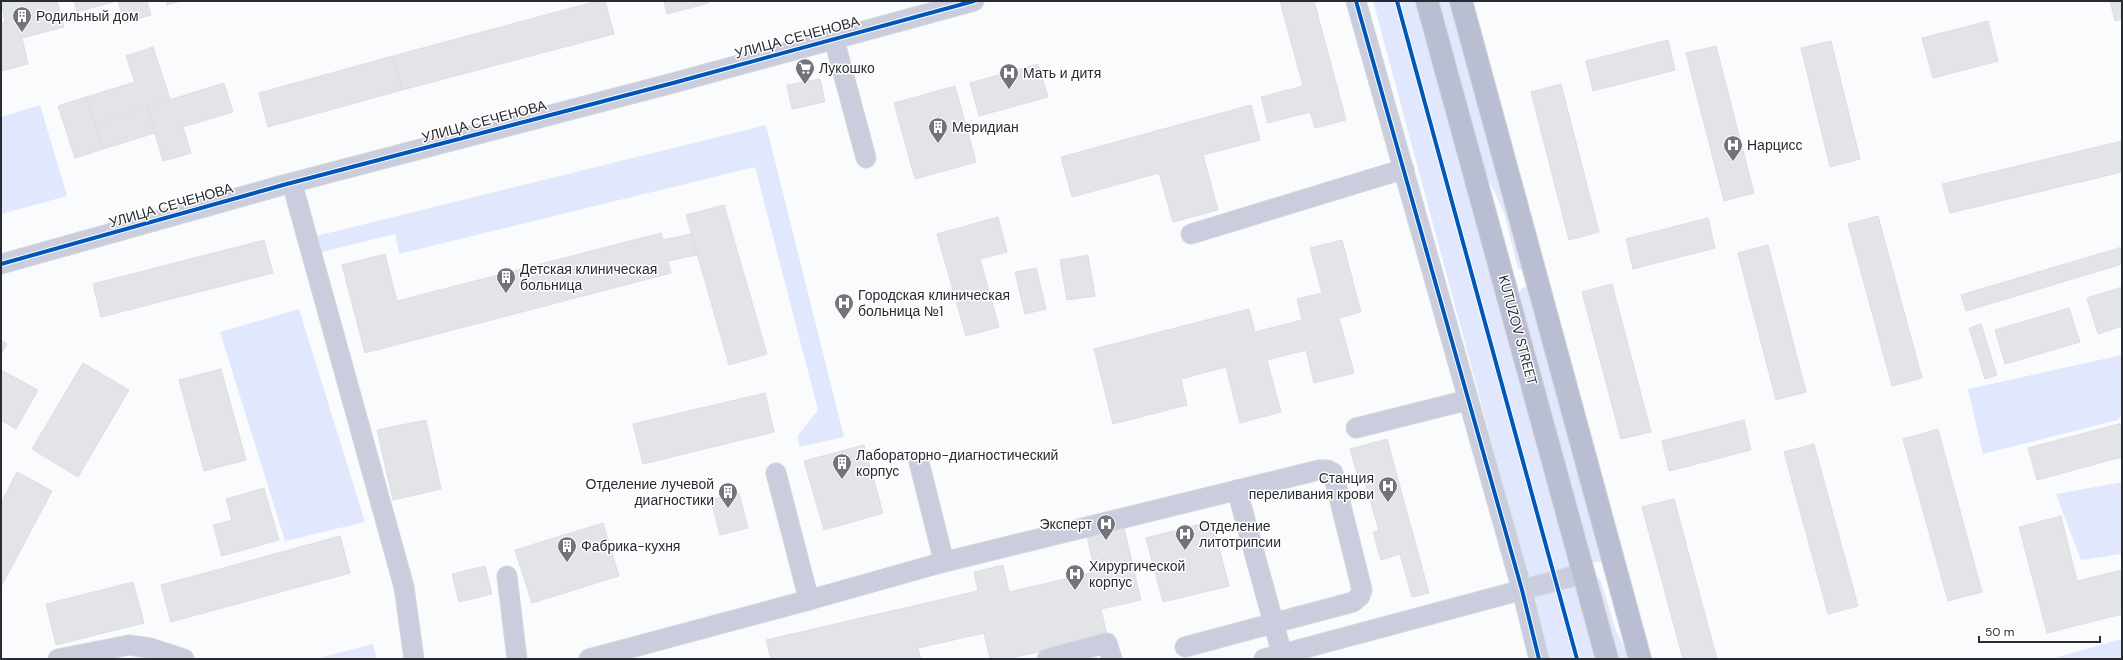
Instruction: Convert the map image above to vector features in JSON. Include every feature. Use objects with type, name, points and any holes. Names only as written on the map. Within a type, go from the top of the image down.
[{"type":"main road","name":"KUTUZOV STREET","points":[[1427,1],[1608,659]]},
{"type":"main road","points":[[1461,1],[1640,659]]},
{"type":"street","name":"УЛИЦА СЕЧЕНОВА","points":[[1,264],[292,182],[974,1]]},
{"type":"street","points":[[1356,1],[1522,590],[1539,659]]},
{"type":"street","points":[[834,39],[866,158]]},
{"type":"street","points":[[1192,234],[1404,169]]},
{"type":"street","points":[[292,182],[404,587],[414,659]]},
{"type":"street","points":[[1356,428],[1468,400]]},
{"type":"street","points":[[919,462],[944,562]]},
{"type":"street","points":[[588,659],[944,562],[1319,470],[1326,470],[1333,473],[1362,590],[1360,596],[1353,602],[1185,647]]},
{"type":"street","points":[[776,473],[809,600]]},
{"type":"street","points":[[1237,490],[1282,654]]},
{"type":"street","points":[[1264,659],[1584,573]]},
{"type":"street","points":[[507,576],[516,659]]},
{"type":"street","points":[[1047,659],[1107,642],[1112,659]]},
{"type":"street","points":[[58,659],[129,645],[150,648],[184,659]]},
{"type":"shaded area","points":[[1373,1],[1418,1],[1596,659],[1550,659]]},
{"type":"shaded area","points":[[1439,1],[1455,1],[1523,271],[1518,268],[1504,213],[1484,170]]},
{"type":"shaded area","points":[[40,105],[67,196],[1,214],[1,117]]},
{"type":"shaded area","points":[[766,125],[844,437],[799,447],[798,435],[818,410],[755,167],[399,254],[395,234],[313,254],[308,238]]},
{"type":"shaded area","points":[[1530,286],[1603,558],[1601,561],[1592,563],[1590,560],[1518,295],[1522,288]]},
{"type":"shaded area","points":[[299,309],[365,522],[285,541],[220,332]]},
{"type":"shaded area","points":[[2122,355],[2122,413],[2118,420],[1983,454],[1968,389]]},
{"type":"shaded area","points":[[2122,482],[2122,554],[2081,560],[2056,494]]},
{"type":"shaded area","points":[[1598,578],[1601,581],[1616,631],[1630,659],[1618,659],[1596,581]]},
{"type":"shaded area","points":[[2122,639],[2122,659],[2050,659]]},
{"type":"shaded area","points":[[373,644],[377,659],[315,659]]},
{"type":"building","name":"Родильный дом","points":[[57,1],[64,27],[22,38],[28,64],[1,71],[1,24],[5,22],[1,2]]},
{"type":"building","points":[[74,1],[113,1],[113,2],[77,12]]},
{"type":"building","points":[[118,1],[147,1],[151,15],[124,23]]},
{"type":"building","points":[[166,1],[181,1],[167,5]]},
{"type":"building","points":[[597,1],[605,1],[614,34],[402,90],[393,56]]},
{"type":"building","points":[[664,1],[708,1],[709,3],[667,14]]},
{"type":"building","points":[[1280,1],[1314,1],[1346,120],[1315,128],[1310,112],[1268,123],[1261,97],[1303,86]]},
{"type":"building","points":[[2110,1],[2122,1],[2122,19],[2115,21]]},
{"type":"building","points":[[1988,21],[1998,61],[1933,78],[1922,38]]},
{"type":"building","points":[[1668,40],[1675,70],[1593,91],[1586,61]]},
{"type":"building","points":[[1831,41],[1860,159],[1830,167],[1801,48]]},
{"type":"building","points":[[1716,46],[1754,193],[1724,201],[1686,53]]},
{"type":"building","points":[[153,47],[170,99],[95,124],[86,97],[135,82],[126,56]]},
{"type":"building","points":[[393,56],[402,90],[268,127],[259,93]]},
{"type":"building","name":"Мать и дитя","points":[[1038,64],[1048,97],[979,116],[970,83]]},
{"type":"building","points":[[820,79],[825,102],[792,109],[787,85]]},
{"type":"building","points":[[224,83],[233,112],[183,127],[191,153],[163,161],[147,107]]},
{"type":"building","points":[[1561,84],[1599,232],[1569,240],[1531,92]]},
{"type":"building","name":"Меридиан","points":[[955,86],[976,162],[915,179],[894,103]]},
{"type":"building","points":[[86,97],[103,149],[75,158],[58,106]]},
{"type":"building","points":[[1251,105],[1260,140],[1203,155],[1218,210],[1173,222],[1159,173],[1072,197],[1061,157]]},
{"type":"building","points":[[147,107],[155,133],[103,149],[95,124]]},
{"type":"building","points":[[2122,141],[2122,172],[1950,213],[1942,184]]},
{"type":"building","points":[[724,205],[767,354],[729,365],[686,215]]},
{"type":"building","points":[[1878,216],[1922,378],[1892,386],[1848,224]]},
{"type":"building","points":[[998,217],[1007,252],[980,259],[999,327],[966,336],[937,234]]},
{"type":"building","points":[[1708,218],[1715,248],[1633,269],[1626,239]]},
{"type":"building","name":"Детская клиническая больница","points":[[661,233],[663,240],[691,234],[697,255],[668,261],[671,273],[365,353],[342,265],[385,254],[397,301]]},
{"type":"building","points":[[264,240],[273,273],[101,317],[93,284]]},
{"type":"building","points":[[1342,240],[1361,312],[1339,318],[1354,373],[1314,383],[1306,350],[1267,360],[1281,412],[1240,423],[1226,367],[1181,379],[1187,405],[1113,424],[1094,349],[1249,309],[1255,332],[1302,320],[1297,299],[1322,293],[1310,248]]},
{"type":"building","points":[[1768,245],[1806,392],[1776,400],[1738,253]]},
{"type":"building","points":[[2122,247],[2122,264],[1966,311],[1961,295]]},
{"type":"building","points":[[1088,255],[1095,296],[1067,300],[1060,260]]},
{"type":"building","points":[[1036,268],[1046,309],[1025,314],[1015,272]]},
{"type":"building","points":[[1612,284],[1651,432],[1621,439],[1582,292]]},
{"type":"building","points":[[2122,287],[2122,326],[2098,334],[2087,298]]},
{"type":"building","points":[[2069,308],[2080,342],[2005,364],[1995,330]]},
{"type":"building","points":[[1981,324],[1997,375],[1985,379],[1969,328]]},
{"type":"building","points":[[1,340],[7,344],[1,355]]},
{"type":"building","points":[[83,363],[129,390],[78,477],[32,449]]},
{"type":"building","points":[[221,369],[246,460],[204,471],[179,380]]},
{"type":"building","points":[[1,370],[38,390],[16,429],[1,420]]},
{"type":"building","points":[[765,393],[774,432],[643,464],[633,424]]},
{"type":"building","points":[[426,420],[441,489],[393,500],[377,430]]},
{"type":"building","points":[[1744,420],[1751,450],[1669,471],[1662,441]]},
{"type":"building","points":[[2122,423],[2122,457],[2037,480],[2028,448]]},
{"type":"building","points":[[1938,429],[1982,592],[1948,601],[1903,439]]},
{"type":"building","name":"Станция переливания крови","points":[[1387,439],[1429,593],[1412,597],[1400,554],[1381,560],[1373,532],[1379,531],[1363,475],[1358,476],[1350,449]]},
{"type":"building","points":[[1814,444],[1858,606],[1828,614],[1784,452]]},
{"type":"building","name":"Лабораторно-диагностический корпус","points":[[864,445],[883,513],[824,530],[804,461]]},
{"type":"building","points":[[17,472],[52,491],[1,587],[1,503]]},
{"type":"building","points":[[264,488],[279,540],[222,556],[213,525],[232,520],[226,499]]},
{"type":"building","name":"Отделение лучевой диагностики","points":[[739,493],[748,528],[720,535],[711,500]]},
{"type":"building","points":[[1674,499],[1717,659],[1683,659],[1642,507]]},
{"type":"building","points":[[2061,516],[2077,581],[2122,570],[2122,614],[2047,633],[2019,527]]},
{"type":"building","name":"Отделение литотрипсии","points":[[1212,521],[1229,586],[1163,602],[1146,538]]},
{"type":"building","name":"Фабрика-кухня","points":[[603,523],[619,576],[532,603],[515,550]]},
{"type":"building","name":"Хирургической корпус","points":[[1123,524],[1141,600],[1101,609],[1107,636],[1007,659],[990,659],[984,633],[918,648],[921,659],[771,659],[766,640],[978,591],[974,572],[1003,565],[1009,592],[1095,572],[1086,532]]},
{"type":"building","points":[[340,536],[350,573],[171,622],[161,585]]},
{"type":"building","points":[[485,566],[492,594],[459,602],[452,574]]},
{"type":"building","points":[[133,582],[144,623],[56,645],[46,604]]},
{"type":"cycle path","points":[[1,264],[283,185],[673,83],[974,1]]},
{"type":"cycle path","points":[[1356,1],[1522,590],[1539,659]]},
{"type":"cycle path","points":[[1397,1],[1577,659]]},
{"type":"place","name":"Родильный дом","points":[[22,33]]},
{"type":"place","name":"Лукошко","points":[[805,85]]},
{"type":"place","name":"Мать и дитя","points":[[1009,90]]},
{"type":"place","name":"Меридиан","points":[[938,144]]},
{"type":"place","name":"Нарцисс","points":[[1733,162]]},
{"type":"place","name":"Детская клиническая больница","points":[[506,294]]},
{"type":"place","name":"Городская клиническая больница №1","points":[[844,320]]},
{"type":"place","name":"Лабораторно-диагностический корпус","points":[[842,480]]},
{"type":"place","name":"Станция переливания крови","points":[[1388,503]]},
{"type":"place","name":"Отделение лучевой диагностики","points":[[728,509]]},
{"type":"place","name":"Эксперт","points":[[1106,541]]},
{"type":"place","name":"Отделение литотрипсии","points":[[1185,551]]},
{"type":"place","name":"Фабрика-кухня","points":[[567,563]]},
{"type":"place","name":"Хирургической корпус","points":[[1075,591]]}]
